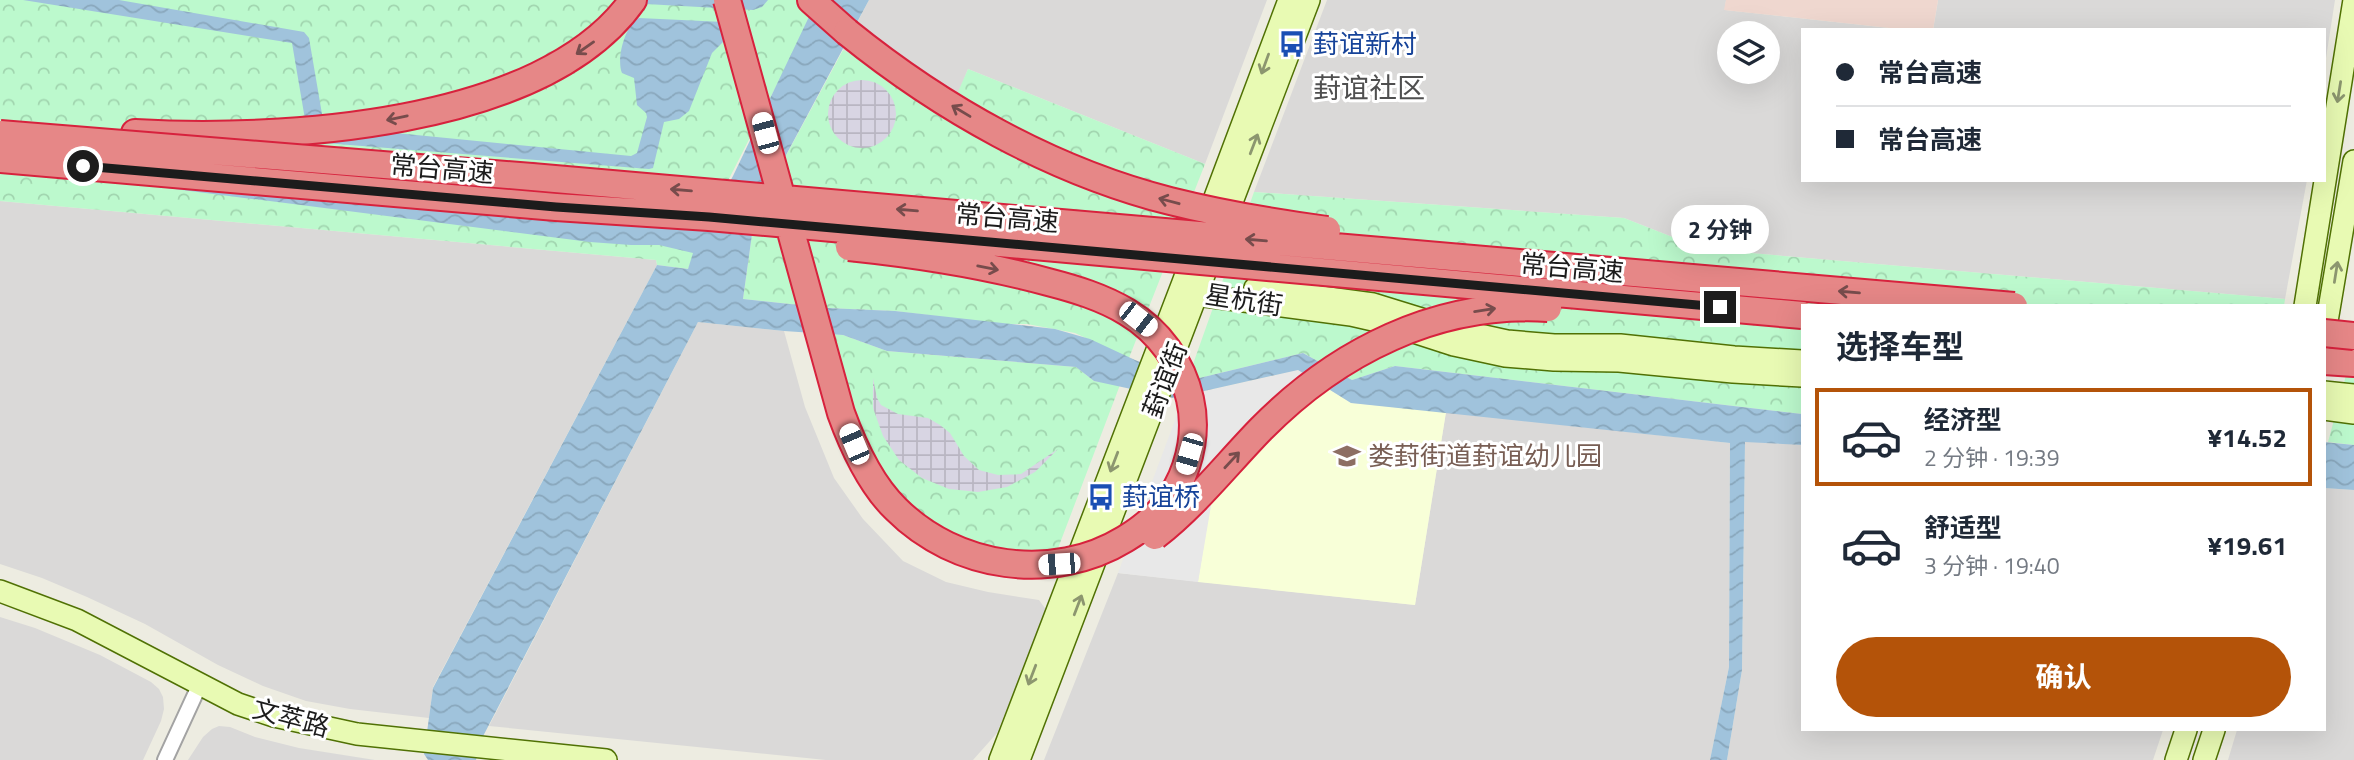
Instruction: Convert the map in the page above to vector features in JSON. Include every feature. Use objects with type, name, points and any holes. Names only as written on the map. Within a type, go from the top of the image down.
[{"type":"highway","points":[[0,122],[164,135],[289,134],[393,120],[505,89],[554,68],[602,36],[633,0]]},
{"type":"highway","points":[[715,0],[832,418],[843,448],[869,492],[888,517],[939,555],[966,566],[1007,576],[1054,578],[1084,573],[1126,555],[1179,516],[1263,428],[1323,374],[1371,345],[1423,324],[1475,312],[1531,307],[1801,327]]},
{"type":"highway","points":[[556,207],[738,235],[792,241],[806,242],[819,244],[860,248],[961,263],[1054,283],[1114,305],[1138,319],[1160,338],[1177,362],[1188,387],[1193,416],[1189,454],[1181,480],[1165,505],[1147,525],[1104,551],[1075,561],[1044,565],[999,562],[959,551],[917,528],[895,509],[876,485],[841,413],[800,263],[797,250],[793,237],[751,81],[727,0]]},
{"type":"highway","points":[[811,0],[887,65],[926,91],[1020,144],[1104,180],[1168,201],[1239,216],[1468,249],[1574,268]]},
{"type":"highway","name":"常台高速","points":[[0,134],[532,177],[1991,304]]},
{"type":"highway","name":"常台高速","points":[[0,159],[556,207],[709,217],[1801,315]]},
{"type":"highway","points":[[2326,333],[2354,336]]},
{"type":"highway","points":[[2326,360],[2354,363]]},
{"type":"main road","name":"葑谊街","points":[[1194,287],[1289,0]]},
{"type":"main road","name":"葑谊街","points":[[1000,760],[1309,0]]},
{"type":"main road","points":[[2326,175],[2354,0]]},
{"type":"main road","points":[[2326,327],[2354,161]]},
{"type":"main road","points":[[2305,304],[2325,182]]},
{"type":"main road","name":"星杭街","points":[[1194,287],[1353,300],[1390,308],[1457,330],[1507,341],[1554,345],[1619,345],[1801,361]]},
{"type":"main road","name":"星杭街","points":[[1194,287],[1360,317],[1454,345],[1505,356],[1554,360],[1619,360],[1801,376]]},
{"type":"main road","points":[[2326,392],[2354,395]]},
{"type":"main road","name":"葑谊街","points":[[1019,760],[1147,401]]},
{"type":"main road","points":[[2326,409],[2354,413]]},
{"type":"main road","name":"文萃路","points":[[0,591],[77,620],[239,704],[274,716],[357,734],[606,760]]},
{"type":"main road","points":[[2176,760],[2186,731]]},
{"type":"main road","points":[[2204,760],[2214,731]]},
{"type":"street","points":[[165,760],[200,684]]},
{"type":"shaded area","points":[[869,0],[1267,0],[1205,164],[968,69],[955,102],[843,50]]},
{"type":"shaded area","points":[[1327,0],[1726,0],[1725,10],[1890,28],[1801,28],[1801,182],[2307,182],[2285,299],[1703,249],[1624,218],[1254,192]]},
{"type":"shaded area","points":[[1726,0],[1938,0],[1933,28],[1890,28],[1724,10]]},
{"type":"shaded area","points":[[1938,0],[2335,0],[2326,58],[2326,28],[1933,28]]},
{"type":"shaded area","points":[[862,80],[875,83],[886,90],[893,101],[896,114],[893,127],[886,138],[875,145],[862,148],[849,145],[838,138],[831,127],[828,114],[831,101],[838,90],[849,83]]},
{"type":"shaded area","points":[[0,201],[656,260],[657,265],[433,687],[429,718],[306,701],[263,686],[87,597],[0,564]]},
{"type":"shaded area","points":[[698,322],[784,331],[805,407],[834,478],[863,519],[903,561],[946,582],[1039,600],[1047,611],[997,733],[973,760],[826,760],[489,726]]},
{"type":"shaded area","points":[[1298,370],[1324,386],[1212,500],[1198,582],[1118,573],[1184,396]]},
{"type":"shaded area","points":[[873,378],[881,405],[898,414],[928,418],[940,425],[950,433],[964,456],[979,470],[998,475],[1021,474],[1058,449],[1035,472],[1007,487],[978,492],[949,489],[922,478],[899,460],[883,436],[873,408]]},
{"type":"shaded area","name":"娄葑街道葑谊幼儿园","points":[[1324,386],[1351,403],[1446,412],[1415,605],[1198,582],[1211,500]]},
{"type":"shaded area","points":[[1446,412],[1730,443],[1729,667],[1710,760],[1044,760],[1118,573],[1415,605]]},
{"type":"shaded area","points":[[1745,441],[1801,445],[1801,731],[2163,731],[2153,760],[1727,760],[1742,670]]},
{"type":"shaded area","points":[[2326,488],[2354,490],[2354,760],[2228,760],[2237,731],[2326,731]]},
{"type":"shaded area","points":[[0,617],[35,628],[100,655],[159,689],[164,709],[143,760],[0,760]]},
{"type":"shaded area","points":[[219,726],[299,748],[375,760],[188,760],[203,737]]},
{"type":"green space","points":[[0,0],[820,0],[703,230],[688,269],[657,265],[656,260],[0,201]]},
{"type":"green space","points":[[843,50],[954,101],[968,69],[1205,164],[1129,358],[1075,333],[1027,324],[1001,324],[895,311],[827,308],[743,299],[755,213]]},
{"type":"green space","points":[[1254,192],[1624,218],[1703,249],[2285,299],[2284,304],[1801,304],[1801,414],[1395,366],[1352,380],[1303,353],[1187,381]]},
{"type":"green space","points":[[2354,325],[2354,445],[2328,442],[2345,379]]},
{"type":"green space","points":[[831,334],[843,335],[887,351],[1076,367],[1094,381],[1120,385],[1057,551],[1001,552],[973,543],[924,514],[902,494],[884,472],[858,422]]},
{"type":"water","points":[[23,0],[119,0],[304,32],[309,38],[322,114],[345,128],[631,156],[637,153],[647,117],[637,105],[634,78],[622,73],[620,67],[623,43],[634,22],[639,18],[724,22],[730,35],[712,53],[689,111],[679,119],[664,122],[653,168],[649,169],[312,142],[308,137],[292,43]]},
{"type":"water","points":[[639,0],[768,0],[762,7],[753,10],[646,4]]},
{"type":"water","points":[[817,0],[869,0],[755,213],[743,299],[827,308],[895,311],[1055,329],[1090,339],[1187,381],[1303,353],[1352,380],[1395,366],[1801,414],[1801,445],[1745,442],[1742,670],[1727,760],[1710,760],[1729,667],[1730,443],[1351,403],[1298,370],[1173,398],[1094,381],[1076,367],[887,351],[843,335],[698,322],[479,744],[476,760],[428,760],[424,754],[433,688],[657,265],[688,269],[693,253],[659,245],[590,242],[112,181],[0,125],[703,230],[733,176]]},
{"type":"water","points":[[2326,442],[2354,445],[2354,490],[2326,488]]},
{"type":"place","name":"葑谊新村","points":[[1292,44]]},
{"type":"place","name":"娄葑街道葑谊幼儿园","points":[[1347,456]]},
{"type":"place","name":"葑谊桥","points":[[1101,497]]},
{"type":"district","name":"葑谊社区","points":[[1369,88]]},
{"type":"route","points":[[83,166],[556,207],[709,217],[1720,307]]}]
